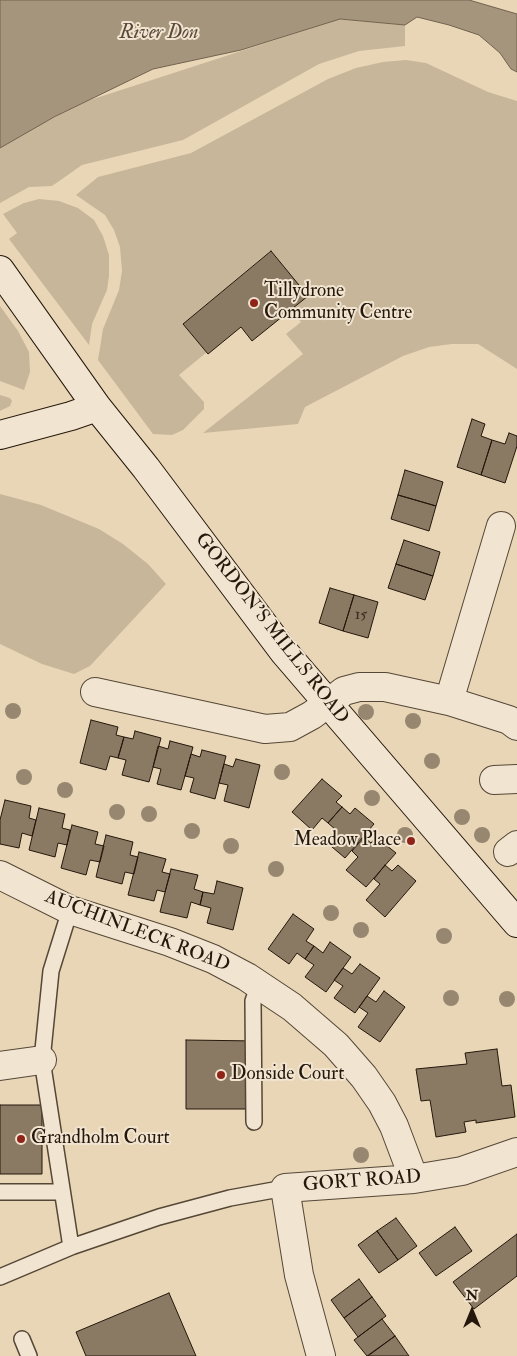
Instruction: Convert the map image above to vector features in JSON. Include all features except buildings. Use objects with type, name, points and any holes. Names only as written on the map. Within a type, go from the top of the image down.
[{"type":"street","name":"GORDON'S MILLS ROAD","points":[[2,272],[97,407],[284,652],[517,923]]},
{"type":"street","points":[[0,435],[97,407]]},
{"type":"street","points":[[449,701],[501,526]]},
{"type":"street","points":[[95,692],[265,729],[290,727],[312,715],[339,693],[359,687],[384,687],[449,701],[509,720],[517,726]]},
{"type":"street","name":"AUCHINLECK ROAD","points":[[0,875],[70,910],[213,959],[259,984],[312,1024],[336,1045],[364,1077],[382,1103],[394,1126],[414,1179]]},
{"type":"street","points":[[0,1066],[42,1060]]},
{"type":"street","name":"GORT ROAD","points":[[321,1356],[299,1275],[285,1188],[414,1179],[462,1171],[517,1152]]},
{"type":"lane","points":[[70,910],[52,971],[42,1060],[71,1247]]},
{"type":"lane","points":[[254,1122],[253,1001],[259,984]]},
{"type":"lane","points":[[0,1277],[71,1247],[159,1217],[230,1198],[285,1188]]},
{"type":"lane","points":[[0,1192],[62,1192]]},
{"type":"lane","points":[[22,1339],[29,1356]]},
{"type":"shaded area","points":[[340,19],[405,25],[405,46],[359,51],[319,64],[183,140],[82,165],[52,186],[29,187],[0,203],[0,148],[18,136],[84,102]]},
{"type":"shaded area","points":[[406,60],[426,63],[488,92],[517,101],[517,369],[478,344],[452,344],[429,347],[403,356],[305,407],[298,424],[203,433],[303,354],[286,334],[301,322],[291,310],[307,296],[270,251],[183,324],[207,352],[179,375],[204,402],[204,409],[183,430],[172,435],[153,434],[98,360],[103,329],[119,290],[122,271],[120,247],[114,230],[105,215],[76,195],[98,177],[191,153],[328,79],[356,68],[383,62]]},
{"type":"shaded area","points":[[39,199],[59,201],[78,208],[94,220],[103,236],[109,255],[109,276],[107,290],[92,324],[89,345],[9,239],[17,233],[3,214],[24,203]]},
{"type":"shaded area","points":[[0,306],[18,331],[29,352],[30,372],[24,390],[0,381]]},
{"type":"shaded area","points":[[0,395],[10,398],[12,401],[10,406],[0,411]]},
{"type":"shaded area","points":[[0,494],[41,505],[99,529],[123,544],[148,564],[166,584],[90,666],[74,674],[42,664],[0,644]]},
{"type":"water","name":"River Don","points":[[0,0],[469,0],[517,14],[517,72],[511,69],[500,53],[479,35],[449,25],[417,17],[405,25],[340,19],[241,50],[153,69],[54,117],[0,148]]},
{"type":"place","name":"Tillydrone Community Centre","points":[[254,303]]},
{"type":"place","name":"Meadow Place","points":[[411,841]]},
{"type":"place","name":"Donside Court","points":[[221,1075]]},
{"type":"place","name":"Grandholm Court","points":[[21,1139]]}]
